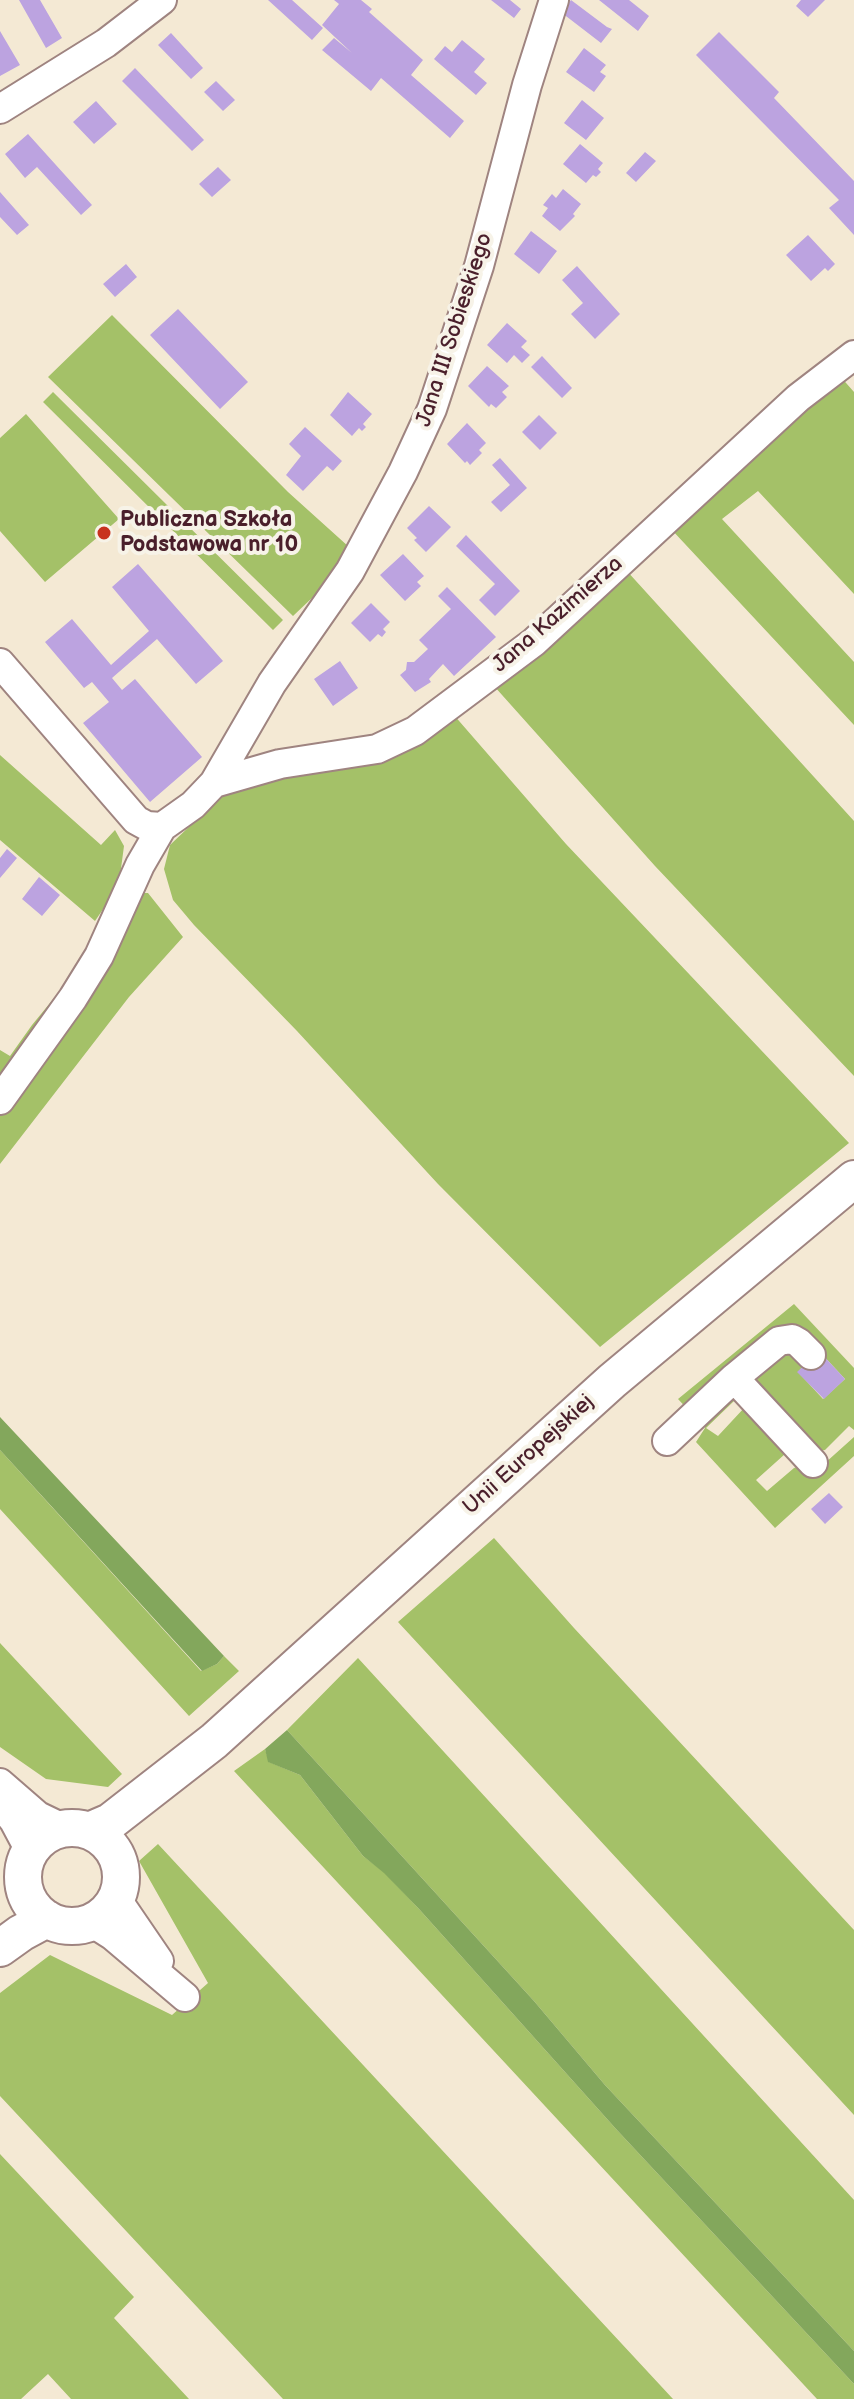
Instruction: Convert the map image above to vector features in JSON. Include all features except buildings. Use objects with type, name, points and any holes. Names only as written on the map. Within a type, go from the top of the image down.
[{"type":"main road","name":"Unii Europejskiej","points":[[76,1830],[110,1822],[214,1741],[612,1381],[854,1179]]},
{"type":"main road","name":"Unii Europejskiej","points":[[109,1895],[136,1829],[214,1741]]},
{"type":"main road","points":[[76,1830],[107,1842],[109,1895],[69,1926],[47,1919],[33,1908],[25,1890],[23,1868],[30,1851],[48,1833],[76,1830]]},
{"type":"main road","points":[[0,1926],[25,1890]]},
{"type":"main road","points":[[0,1948],[47,1919]]},
{"type":"street","points":[[0,109],[106,43],[162,0]]},
{"type":"street","name":"Jana III Sobieskiego","points":[[162,827],[193,805],[214,783],[272,683],[356,562],[403,472],[432,409],[479,266],[527,85],[554,0]]},
{"type":"street","name":"Jana Kazimierza","points":[[214,783],[280,764],[377,749],[415,731],[534,642],[798,398],[854,355]]},
{"type":"street","points":[[0,663],[136,820],[147,826],[162,827],[140,865],[99,956],[0,1100]]},
{"type":"street","points":[[667,1441],[779,1341],[792,1339],[811,1355]]},
{"type":"street","points":[[734,1378],[813,1463]]},
{"type":"street","points":[[0,1783],[38,1816],[76,1830]]},
{"type":"street","points":[[0,1803],[30,1851]]},
{"type":"green space","points":[[112,315],[288,492],[349,547],[332,579],[293,616],[48,377]]},
{"type":"green space","points":[[839,375],[854,392],[854,594],[758,491],[722,519],[854,662],[854,725],[671,529]]},
{"type":"green space","points":[[53,392],[283,620],[273,630],[43,402]]},
{"type":"green space","points":[[26,414],[119,519],[45,582],[0,531],[0,438]]},
{"type":"green space","points":[[626,570],[854,821],[854,1076],[655,866],[494,686]]},
{"type":"green space","points":[[453,714],[566,844],[849,1143],[600,1347],[438,1184],[194,925],[173,900],[164,869],[170,845],[216,801],[247,780]]},
{"type":"green space","points":[[0,755],[101,845],[115,830],[124,846],[120,876],[112,896],[95,921],[0,840]]},
{"type":"green space","points":[[140,893],[148,893],[183,937],[129,997],[0,1164],[0,1050],[10,1056]]},
{"type":"green space","points":[[794,1304],[854,1368],[854,1430],[849,1426],[825,1450],[818,1451],[748,1377],[784,1344],[797,1347],[810,1360],[798,1372],[823,1399],[845,1379],[819,1351],[817,1353],[802,1338],[789,1333],[773,1340],[692,1414],[678,1399]]},
{"type":"green space","points":[[732,1399],[734,1401],[706,1428],[718,1436],[745,1407],[785,1454],[756,1480],[767,1491],[801,1465],[815,1472],[854,1437],[854,1456],[775,1528],[696,1442],[705,1428],[706,1417]]},
{"type":"green space","points":[[0,1417],[224,1656],[217,1664],[202,1671],[0,1450]]},
{"type":"green space","points":[[0,1450],[201,1671],[217,1664],[224,1656],[239,1671],[189,1716],[0,1509]]},
{"type":"green space","points":[[494,1538],[854,1930],[854,2115],[398,1622]]},
{"type":"green space","points":[[0,1643],[122,1774],[108,1787],[46,1779],[0,1747]]},
{"type":"green space","points":[[358,1658],[854,2200],[854,2351],[605,2085],[534,2001],[287,1730]]},
{"type":"green space","points":[[287,1730],[534,2001],[605,2085],[854,2351],[854,2384],[616,2129],[419,1909],[363,1856],[300,1775],[268,1762],[265,1749]]},
{"type":"green space","points":[[265,1749],[269,1762],[300,1775],[363,1856],[384,1872],[419,1909],[616,2129],[854,2384],[854,2399],[817,2399],[234,1771]]},
{"type":"green space","points":[[158,1844],[673,2399],[283,2399],[0,2096],[0,1993],[50,1955],[172,2015],[208,1983],[139,1861]]},
{"type":"green space","points":[[0,2154],[134,2297],[114,2318],[189,2399],[71,2399],[48,2374],[21,2399],[0,2399]]},
{"type":"place","name":"Publiczna Szkoła Podstawowa nr 10","points":[[104,533]]}]
